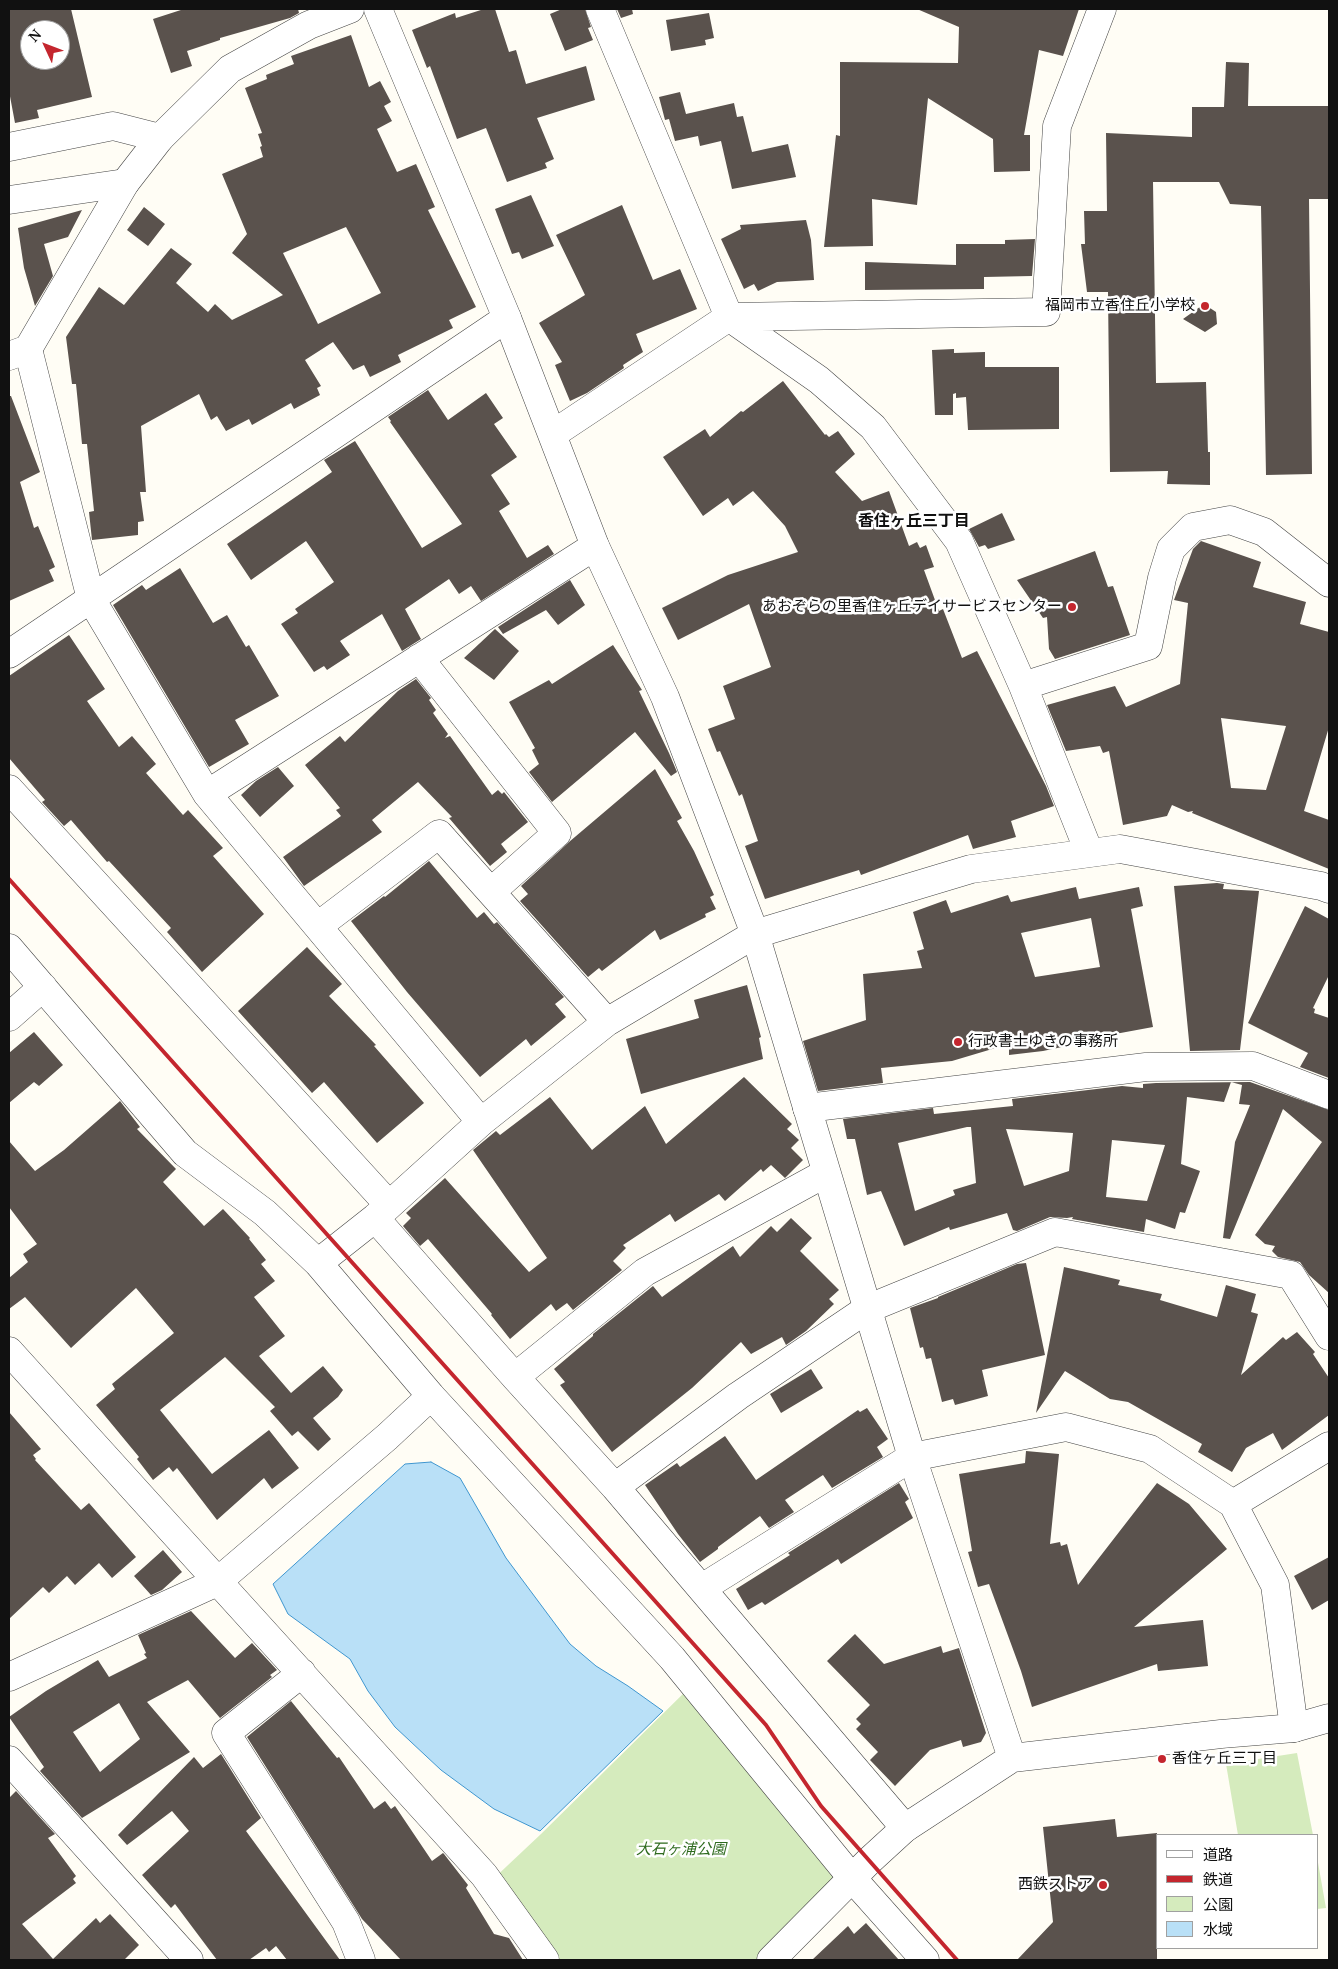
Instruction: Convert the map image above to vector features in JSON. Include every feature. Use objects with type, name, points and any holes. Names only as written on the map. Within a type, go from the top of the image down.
[{"type":"street","points":[[350,9],[309,25],[230,69],[160,138],[125,183],[19,353],[90,599],[207,794],[481,1122]]},
{"type":"street","points":[[378,9],[507,318],[595,546],[665,697],[755,934],[912,1456],[1012,1758]]},
{"type":"street","points":[[600,9],[729,317],[819,380],[873,428],[958,541],[1024,686],[1089,852]]},
{"type":"street","points":[[553,434],[729,317],[1046,312],[1057,126],[1102,9]]},
{"type":"street","points":[[9,147],[113,126],[160,138]]},
{"type":"street","points":[[9,200],[125,183]]},
{"type":"street","points":[[9,654],[507,318]]},
{"type":"street","points":[[1024,686],[1148,646],[1162,578],[1171,548],[1193,527],[1230,520],[1264,532],[1329,583]]},
{"type":"street","points":[[207,794],[595,546]]},
{"type":"street","points":[[420,658],[557,833],[491,892]]},
{"type":"street","points":[[9,789],[382,1212],[515,1377],[615,1487],[905,1828]]},
{"type":"street","points":[[318,926],[439,834],[607,1022]]},
{"type":"street","points":[[318,1263],[382,1212],[481,1122],[607,1022],[755,934],[971,869],[1120,849],[1329,889]]},
{"type":"street","points":[[9,948],[185,1153],[265,1213],[318,1263],[431,1396],[672,1658],[852,1878],[925,1960]]},
{"type":"street","points":[[9,1018],[43,987]]},
{"type":"street","points":[[807,1108],[1146,1067],[1253,1066],[1329,1095]]},
{"type":"street","points":[[515,1377],[645,1272],[826,1173]]},
{"type":"street","points":[[615,1487],[738,1396],[867,1309],[1055,1232],[1291,1275],[1329,1336]]},
{"type":"street","points":[[9,1351],[484,1876],[545,1960]]},
{"type":"street","points":[[9,1676],[217,1582],[387,1437],[431,1396]]},
{"type":"street","points":[[702,1588],[912,1456],[1066,1427],[1150,1449],[1233,1504],[1275,1585],[1294,1728]]},
{"type":"street","points":[[1233,1504],[1329,1446]]},
{"type":"street","points":[[302,1673],[226,1733],[346,1922],[361,1960]]},
{"type":"street","points":[[771,1960],[852,1878],[905,1828],[1012,1758],[1222,1734],[1294,1728],[1329,1718]]},
{"type":"street","points":[[9,1760],[190,1960]]},
{"type":"green space","name":"大石ヶ浦公園","points":[[691,1686],[848,1878],[767,1960],[547,1960],[490,1882]]},
{"type":"green space","points":[[1297,1753],[1313,1834],[1238,1834],[1226,1764]]},
{"type":"green space","points":[[1318,1863],[1326,1908],[1318,1909]]},
{"type":"water","points":[[431,1462],[460,1478],[506,1558],[570,1644],[596,1666],[663,1711],[540,1831],[494,1809],[441,1770],[395,1727],[368,1691],[350,1659],[288,1614],[273,1584],[405,1464]]},
{"type":"building","points":[[9,9],[71,9],[92,97],[37,110],[39,118],[15,123],[9,91]]},
{"type":"building","points":[[184,9],[298,9],[299,13],[290,18],[220,38],[220,40],[187,51],[192,66],[171,73],[153,19]]},
{"type":"building","points":[[484,9],[495,9],[509,52],[516,50],[526,84],[586,66],[595,100],[537,118],[554,159],[545,163],[547,168],[507,182],[486,128],[457,139],[430,66],[427,68],[412,30],[455,13],[456,18]]},
{"type":"building","points":[[562,9],[585,9],[591,27],[588,28],[593,40],[565,51],[550,14]]},
{"type":"building","points":[[617,9],[632,9],[633,14],[621,18]]},
{"type":"building","points":[[917,9],[1079,9],[1063,56],[1039,50],[1024,135],[1030,135],[1030,171],[994,172],[993,139],[928,98],[917,205],[872,199],[873,246],[824,247],[836,135],[840,136],[840,62],[958,63],[959,27]]},
{"type":"building","points":[[709,13],[714,38],[705,40],[706,45],[671,51],[666,20]]},
{"type":"building","points":[[351,35],[369,87],[380,81],[391,102],[384,106],[392,121],[377,129],[397,172],[416,164],[435,207],[428,210],[476,307],[449,320],[453,328],[398,355],[401,362],[370,377],[364,365],[353,370],[333,342],[305,360],[321,386],[317,388],[320,395],[294,409],[291,403],[252,425],[249,419],[226,431],[217,416],[211,420],[199,394],[141,426],[146,492],[140,492],[144,521],[138,522],[138,535],[92,540],[89,512],[94,511],[87,444],[82,444],[76,384],[72,384],[66,337],[99,287],[124,305],[171,248],[192,264],[176,283],[208,312],[215,304],[232,320],[283,295],[232,253],[247,234],[222,174],[263,157],[258,134],[262,133],[245,88],[267,79],[266,75],[294,64],[291,56]],"holes":[[[346,227],[381,293],[318,324],[283,253]]]},
{"type":"building","points":[[1226,62],[1249,63],[1248,106],[1328,106],[1329,199],[1309,199],[1312,474],[1266,475],[1261,206],[1230,204],[1219,182],[1153,182],[1156,383],[1206,382],[1208,452],[1210,452],[1210,485],[1167,484],[1168,471],[1110,472],[1108,292],[1087,292],[1081,244],[1085,244],[1084,211],[1107,211],[1106,133],[1192,137],[1192,107],[1224,107]]},
{"type":"building","points":[[680,92],[686,114],[734,103],[737,117],[743,116],[752,152],[788,144],[796,177],[732,189],[721,141],[700,146],[698,136],[675,141],[669,119],[665,120],[659,97]]},
{"type":"building","points":[[531,195],[554,246],[522,259],[519,252],[512,254],[495,209]]},
{"type":"building","points":[[622,205],[653,280],[680,269],[697,309],[636,334],[643,352],[623,365],[624,368],[587,393],[570,401],[555,365],[562,362],[539,323],[585,295],[556,235]]},
{"type":"building","points":[[144,207],[165,224],[148,246],[127,230]]},
{"type":"building","points":[[82,210],[68,237],[44,244],[53,276],[35,306],[24,268],[18,228]]},
{"type":"building","points":[[806,220],[811,240],[814,280],[777,282],[758,291],[754,284],[744,289],[721,239],[741,229],[740,225]]},
{"type":"building","points":[[1035,239],[1032,276],[984,277],[984,289],[865,290],[865,262],[956,265],[956,244],[1005,244],[1005,240]]},
{"type":"building","points":[[1204,304],[1216,312],[1217,324],[1205,332],[1183,319]]},
{"type":"building","points":[[954,349],[954,353],[985,352],[985,367],[1059,367],[1059,429],[968,430],[966,397],[956,398],[956,393],[953,394],[953,415],[935,415],[932,350]]},
{"type":"building","points":[[783,381],[825,435],[829,437],[838,431],[855,454],[835,472],[862,501],[889,491],[909,546],[917,542],[920,548],[926,545],[934,567],[924,570],[939,611],[943,609],[962,658],[977,651],[1046,786],[1054,806],[1011,821],[1016,837],[973,849],[968,835],[861,875],[859,870],[765,899],[745,846],[758,841],[742,794],[739,796],[720,751],[717,752],[708,729],[735,719],[723,686],[771,667],[749,604],[678,640],[662,608],[728,575],[798,552],[785,526],[753,491],[733,506],[728,498],[703,516],[663,457],[705,429],[710,437],[741,411],[743,412]]},
{"type":"building","points":[[428,390],[448,420],[486,393],[503,418],[494,424],[517,457],[491,475],[510,504],[499,511],[527,558],[548,545],[554,554],[481,601],[471,586],[459,594],[449,579],[405,609],[421,639],[402,651],[382,614],[340,641],[350,655],[327,670],[324,666],[314,672],[281,624],[298,613],[295,609],[334,582],[306,541],[251,580],[227,544],[332,472],[324,460],[355,441],[422,548],[462,524],[388,417]]},
{"type":"building","points":[[9,396],[11,396],[40,472],[20,482],[34,528],[38,526],[55,567],[49,570],[54,581],[9,601]]},
{"type":"building","points":[[1002,513],[1015,540],[988,549],[985,545],[979,547],[969,529]]},
{"type":"building","points":[[1201,541],[1261,562],[1253,587],[1306,602],[1300,624],[1329,632],[1329,727],[1304,811],[1329,820],[1329,869],[1192,813],[1193,811],[1188,812],[1172,805],[1167,816],[1123,825],[1109,751],[1103,753],[1100,746],[1066,751],[1047,705],[1115,686],[1126,707],[1180,684],[1188,603],[1174,600],[1193,549]],"holes":[[[1221,718],[1286,726],[1266,790],[1231,788]]]},
{"type":"building","name":"あおぞらの里香住ヶ丘デイサービスセンター","points":[[1095,551],[1108,587],[1113,586],[1130,635],[1055,659],[1049,649],[1047,617],[1043,618],[1017,580]]},
{"type":"building","points":[[180,568],[213,623],[227,615],[246,647],[249,645],[279,696],[235,720],[249,744],[209,767],[113,605],[142,585],[146,590]]},
{"type":"building","points":[[570,580],[585,605],[558,625],[546,610],[503,634],[498,627]]},
{"type":"building","points":[[495,629],[519,651],[494,680],[464,658]]},
{"type":"building","points":[[69,635],[105,689],[87,701],[119,747],[132,736],[156,764],[146,773],[183,815],[188,810],[223,848],[213,856],[264,914],[202,972],[167,932],[171,928],[109,861],[107,862],[71,820],[64,826],[42,802],[45,800],[9,758],[9,676]]},
{"type":"building","points":[[613,645],[642,690],[639,691],[677,772],[671,776],[635,732],[552,802],[529,772],[539,764],[532,750],[535,748],[509,702],[549,680],[552,684]]},
{"type":"building","points":[[416,679],[431,698],[429,700],[436,710],[433,713],[448,734],[445,738],[450,736],[492,795],[498,790],[502,794],[504,792],[528,822],[501,844],[507,852],[490,866],[449,818],[452,817],[418,782],[372,820],[382,832],[304,886],[283,857],[341,816],[336,810],[340,808],[305,765],[340,736],[345,742],[398,691]]},
{"type":"building","points":[[278,767],[294,786],[260,817],[241,795],[256,781]]},
{"type":"building","points":[[655,769],[682,818],[677,821],[694,851],[714,895],[710,897],[716,909],[705,914],[706,917],[660,940],[655,930],[602,971],[599,968],[588,977],[520,901],[528,894],[521,886],[569,842]]},
{"type":"building","points":[[429,861],[477,918],[484,912],[494,924],[497,922],[564,997],[555,1004],[566,1017],[531,1046],[526,1039],[480,1077],[407,992],[351,921],[385,897]]},
{"type":"building","points":[[1224,884],[1223,889],[1259,891],[1240,1050],[1190,1051],[1174,886]]},
{"type":"building","points":[[1076,887],[1079,899],[1139,887],[1143,906],[1131,909],[1153,1027],[1061,1044],[1062,1047],[1043,1051],[1009,1055],[1009,1044],[952,1061],[881,1068],[883,1083],[818,1091],[803,1041],[866,1020],[863,974],[922,968],[917,951],[924,949],[913,912],[946,900],[951,913],[1008,895],[1011,902]],"holes":[[[1091,918],[1100,967],[1035,977],[1021,933]]]},
{"type":"building","points":[[1305,906],[1329,919],[1329,975],[1313,1008],[1315,1009],[1314,1013],[1329,1018],[1329,1078],[1300,1067],[1308,1053],[1248,1023]]},
{"type":"building","points":[[307,947],[342,984],[329,996],[376,1045],[374,1046],[424,1103],[377,1143],[324,1082],[312,1093],[238,1011]]},
{"type":"building","points":[[747,985],[761,1037],[759,1038],[763,1059],[641,1094],[626,1039],[699,1018],[694,1000]]},
{"type":"building","points":[[34,1032],[63,1065],[39,1086],[34,1082],[9,1103],[9,1053]]},
{"type":"building","points":[[744,1077],[792,1124],[787,1129],[799,1140],[791,1148],[803,1160],[785,1178],[771,1165],[763,1172],[761,1169],[725,1201],[719,1194],[675,1222],[670,1214],[623,1245],[626,1248],[613,1261],[622,1270],[573,1310],[567,1303],[556,1311],[551,1304],[510,1339],[492,1314],[428,1239],[420,1246],[403,1226],[411,1218],[406,1213],[445,1178],[529,1272],[547,1258],[473,1150],[496,1131],[500,1135],[550,1097],[592,1150],[645,1106],[666,1144]]},
{"type":"building","points":[[1231,1082],[1224,1102],[1187,1097],[1181,1164],[1200,1171],[1185,1213],[1180,1212],[1175,1229],[1146,1219],[1144,1232],[1072,1219],[1073,1217],[1050,1217],[1017,1231],[1013,1230],[1007,1213],[950,1230],[949,1227],[904,1246],[881,1191],[867,1195],[855,1139],[847,1139],[843,1119],[933,1108],[934,1114],[1013,1106],[1012,1099],[1122,1086],[1143,1088],[1143,1084]],"holes":[[[971,1127],[976,1183],[953,1190],[955,1195],[915,1211],[898,1143]],[[1006,1129],[1073,1133],[1069,1171],[1024,1186]],[[1112,1140],[1165,1145],[1147,1201],[1106,1197]]]},
{"type":"building","points":[[1232,1082],[1250,1082],[1329,1110],[1329,1293],[1309,1275],[1300,1262],[1278,1257],[1272,1251],[1275,1246],[1265,1244],[1255,1235],[1322,1142],[1283,1109],[1230,1239],[1223,1238],[1235,1142],[1250,1105],[1239,1104],[1242,1085]]},
{"type":"building","points":[[120,1101],[140,1127],[137,1129],[176,1169],[163,1182],[204,1226],[223,1209],[250,1238],[266,1260],[261,1264],[275,1281],[254,1297],[285,1336],[259,1356],[291,1393],[323,1366],[343,1390],[338,1397],[313,1418],[331,1439],[318,1451],[298,1431],[292,1436],[270,1411],[275,1407],[225,1357],[160,1410],[212,1474],[269,1430],[299,1468],[272,1489],[264,1478],[217,1520],[177,1468],[173,1472],[169,1467],[153,1480],[137,1459],[139,1457],[96,1405],[115,1389],[112,1384],[174,1333],[136,1288],[71,1348],[25,1297],[9,1309],[9,1278],[28,1262],[23,1254],[37,1244],[9,1207],[9,1141],[35,1171],[64,1150]]},
{"type":"building","points":[[791,1218],[812,1238],[800,1251],[839,1290],[829,1299],[834,1304],[806,1331],[786,1345],[782,1337],[751,1354],[741,1342],[692,1388],[612,1452],[560,1385],[565,1382],[554,1369],[593,1334],[653,1286],[662,1297],[733,1246],[740,1257],[771,1226],[777,1232]]},
{"type":"building","points":[[1026,1263],[1045,1355],[982,1370],[988,1396],[955,1405],[953,1399],[942,1402],[931,1358],[926,1359],[923,1347],[920,1348],[910,1308],[1017,1264]]},
{"type":"building","points":[[1064,1267],[1120,1280],[1118,1285],[1162,1294],[1160,1300],[1217,1317],[1226,1285],[1256,1294],[1251,1312],[1258,1314],[1241,1375],[1283,1337],[1286,1340],[1297,1332],[1315,1352],[1313,1354],[1329,1378],[1329,1415],[1282,1450],[1273,1433],[1246,1448],[1232,1472],[1198,1452],[1202,1444],[1128,1402],[1110,1399],[1065,1371],[1036,1413]]},
{"type":"building","points":[[811,1369],[823,1388],[781,1413],[770,1394]]},
{"type":"building","points":[[867,1408],[888,1439],[877,1447],[883,1457],[832,1488],[823,1475],[785,1500],[794,1512],[769,1528],[760,1516],[700,1562],[678,1534],[645,1485],[677,1463],[680,1467],[725,1436],[756,1480],[858,1410],[860,1412]]},
{"type":"building","points":[[9,1412],[41,1449],[33,1455],[35,1460],[81,1510],[89,1503],[136,1557],[112,1578],[99,1563],[75,1585],[67,1576],[49,1593],[43,1587],[9,1619]]},
{"type":"building","points":[[1026,1451],[1059,1454],[1050,1544],[1060,1542],[1061,1546],[1067,1544],[1078,1585],[1157,1483],[1189,1504],[1227,1549],[1134,1627],[1203,1620],[1208,1666],[1158,1671],[1157,1664],[1032,1707],[989,1584],[978,1587],[968,1552],[972,1551],[959,1474],[1025,1463]]},
{"type":"building","points":[[899,1483],[909,1499],[905,1502],[913,1518],[841,1564],[838,1559],[765,1605],[762,1602],[748,1610],[736,1589],[790,1555],[788,1553]]},
{"type":"building","points":[[163,1550],[182,1572],[162,1590],[151,1595],[134,1576]]},
{"type":"building","points":[[1329,1557],[1329,1600],[1312,1610],[1294,1576]]},
{"type":"building","points":[[191,1611],[235,1658],[252,1643],[277,1670],[270,1675],[272,1677],[220,1718],[188,1680],[147,1702],[190,1752],[82,1818],[40,1771],[44,1767],[9,1717],[46,1691],[98,1660],[109,1677],[147,1658],[138,1635]],"holes":[[[119,1703],[140,1739],[100,1772],[73,1732]]]},
{"type":"building","points":[[855,1634],[884,1664],[941,1646],[943,1653],[959,1648],[986,1733],[981,1742],[963,1747],[961,1740],[930,1750],[895,1786],[870,1760],[878,1752],[856,1729],[861,1724],[856,1719],[870,1705],[827,1661]]},
{"type":"building","points":[[291,1701],[337,1758],[339,1757],[374,1809],[385,1801],[391,1809],[395,1806],[432,1861],[444,1854],[468,1885],[466,1888],[494,1934],[509,1938],[523,1960],[401,1960],[362,1919],[247,1737]]},
{"type":"building","points":[[221,1754],[261,1818],[246,1831],[340,1960],[287,1960],[276,1946],[269,1952],[266,1948],[249,1960],[217,1960],[175,1904],[171,1908],[142,1875],[189,1831],[172,1811],[127,1845],[118,1835],[194,1757],[203,1768]]},
{"type":"building","points":[[16,1791],[55,1834],[48,1838],[76,1876],[73,1879],[76,1883],[22,1924],[53,1959],[96,1918],[100,1923],[110,1914],[139,1945],[124,1960],[9,1960],[9,1798]]},
{"type":"building","name":"西鉄ストア","points":[[1115,1819],[1117,1837],[1157,1833],[1157,1960],[1017,1960],[1053,1922],[1043,1827]]},
{"type":"building","points":[[866,1923],[899,1960],[812,1960],[848,1926],[854,1934]]},
{"type":"railway","points":[[9,879],[766,1725],[821,1806],[957,1960]]},
{"type":"place","name":"福岡市立香住丘小学校","points":[[1205,306]]},
{"type":"place","name":"あおぞらの里香住ヶ丘デイサービスセンター","points":[[1072,607]]},
{"type":"place","name":"行政書士ゆきの事務所","points":[[958,1042]]},
{"type":"place","name":"香住ヶ丘三丁目","points":[[1162,1759]]},
{"type":"place","name":"西鉄ストア","points":[[1103,1885]]},
{"type":"district","name":"香住ヶ丘三丁目","points":[[914,521]]}]
